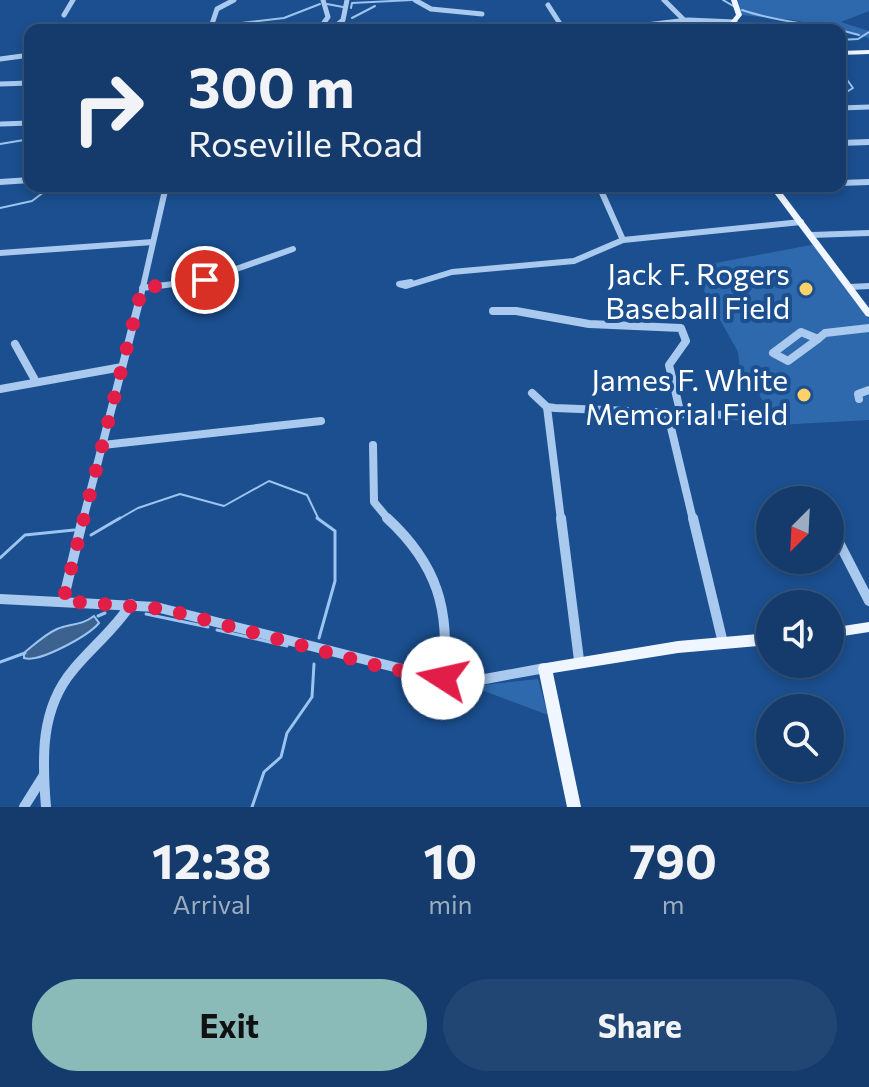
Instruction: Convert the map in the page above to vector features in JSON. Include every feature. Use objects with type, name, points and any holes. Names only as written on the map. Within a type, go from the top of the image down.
[{"type":"main road","points":[[734,0],[739,12],[735,22]]},
{"type":"main road","points":[[846,53],[869,52]]},
{"type":"main road","points":[[778,192],[869,314]]},
{"type":"main road","points":[[844,631],[869,627]]},
{"type":"main road","points":[[574,807],[545,668],[579,660],[756,640]]},
{"type":"street","points":[[64,15],[73,0]]},
{"type":"street","points":[[212,24],[217,9],[234,0]]},
{"type":"street","points":[[323,0],[328,17],[323,24]]},
{"type":"street","points":[[338,24],[343,20],[347,0]]},
{"type":"street","points":[[415,0],[431,9],[482,14]]},
{"type":"street","points":[[664,0],[685,21]]},
{"type":"street","points":[[548,5],[558,24]]},
{"type":"street","points":[[658,24],[735,22]]},
{"type":"street","points":[[0,59],[24,56]]},
{"type":"street","points":[[0,84],[24,83]]},
{"type":"street","points":[[846,108],[869,107]]},
{"type":"street","points":[[1,124],[24,123]]},
{"type":"street","points":[[846,143],[869,142]]},
{"type":"street","points":[[0,182],[24,180]]},
{"type":"street","points":[[846,183],[869,182]]},
{"type":"street","points":[[63,601],[165,192]]},
{"type":"street","points":[[602,192],[623,240]]},
{"type":"street","points":[[411,282],[452,272],[574,261],[623,240],[801,222]]},
{"type":"street","points":[[811,235],[869,233]]},
{"type":"street","points":[[0,253],[153,242]]},
{"type":"street","points":[[142,288],[205,280],[293,249]]},
{"type":"street","points":[[850,287],[869,286]]},
{"type":"street","points":[[493,311],[516,311],[589,324],[681,328],[686,341],[669,365],[681,415]]},
{"type":"street","points":[[818,339],[798,333],[773,353],[791,360],[818,339],[840,329],[869,328]]},
{"type":"street","points":[[15,344],[35,380]]},
{"type":"street","points":[[0,389],[35,380],[122,367]]},
{"type":"street","points":[[859,399],[858,394],[869,390]]},
{"type":"street","points":[[532,393],[547,407],[668,415],[753,416]]},
{"type":"street","points":[[547,407],[579,660]]},
{"type":"street","points":[[668,415],[723,643]]},
{"type":"street","points":[[103,445],[321,421]]},
{"type":"street","points":[[373,445],[374,502],[420,551],[442,609],[446,636],[443,678]]},
{"type":"street","points":[[844,552],[869,601]]},
{"type":"street","points":[[0,599],[131,604],[188,613],[377,665],[443,678],[491,678],[545,668]]},
{"type":"street","points":[[46,807],[46,724],[56,693],[131,604]]},
{"type":"street","points":[[24,807],[44,774]]},
{"type":"shaded area","points":[[738,0],[869,0],[869,11],[841,22],[869,31],[869,38],[846,32],[846,24],[811,24],[741,15]]},
{"type":"shaded area","points":[[816,244],[869,319],[869,420],[778,425],[758,393],[741,377],[738,352],[704,291],[710,264]]},
{"type":"shaded area","points":[[94,616],[99,623],[74,641],[51,653],[24,658],[24,653],[48,634]]},
{"type":"shaded area","points":[[538,679],[548,715],[471,686]]},
{"type":"waterway","points":[[351,8],[352,3],[412,0]]},
{"type":"waterway","points":[[723,0],[735,7]]},
{"type":"waterway","points":[[233,24],[284,18],[320,4]]},
{"type":"waterway","points":[[327,4],[343,7]]},
{"type":"waterway","points":[[352,18],[375,6]]},
{"type":"waterway","points":[[742,10],[805,24]]},
{"type":"waterway","points":[[846,32],[859,35]]},
{"type":"waterway","points":[[846,40],[858,39],[869,32]]},
{"type":"waterway","points":[[846,78],[853,88],[846,92]]},
{"type":"waterway","points":[[0,144],[24,140]]},
{"type":"waterway","points":[[0,208],[32,201],[44,192]]},
{"type":"waterway","points":[[117,520],[138,508],[180,494],[224,506],[269,481],[307,495],[319,519]]},
{"type":"waterway","points":[[91,535],[120,518]]},
{"type":"waterway","points":[[319,519],[335,531],[335,581],[319,638]]},
{"type":"waterway","points":[[0,558],[25,535],[74,530]]},
{"type":"waterway","points":[[98,616],[105,613]]},
{"type":"waterway","points":[[146,614],[208,627]]},
{"type":"waterway","points":[[217,630],[287,646]]},
{"type":"waterway","points":[[0,662],[25,653]]},
{"type":"waterway","points":[[252,807],[264,772],[281,757],[287,733],[312,697],[314,664]]},
{"type":"place","name":"Jack F. Rogers Baseball Field","points":[[806,289]]},
{"type":"place","name":"James F. White Memorial Field","points":[[804,395]]},
{"type":"route","points":[[205,280],[142,288],[63,601],[165,609],[295,641],[386,668],[443,678]]}]
